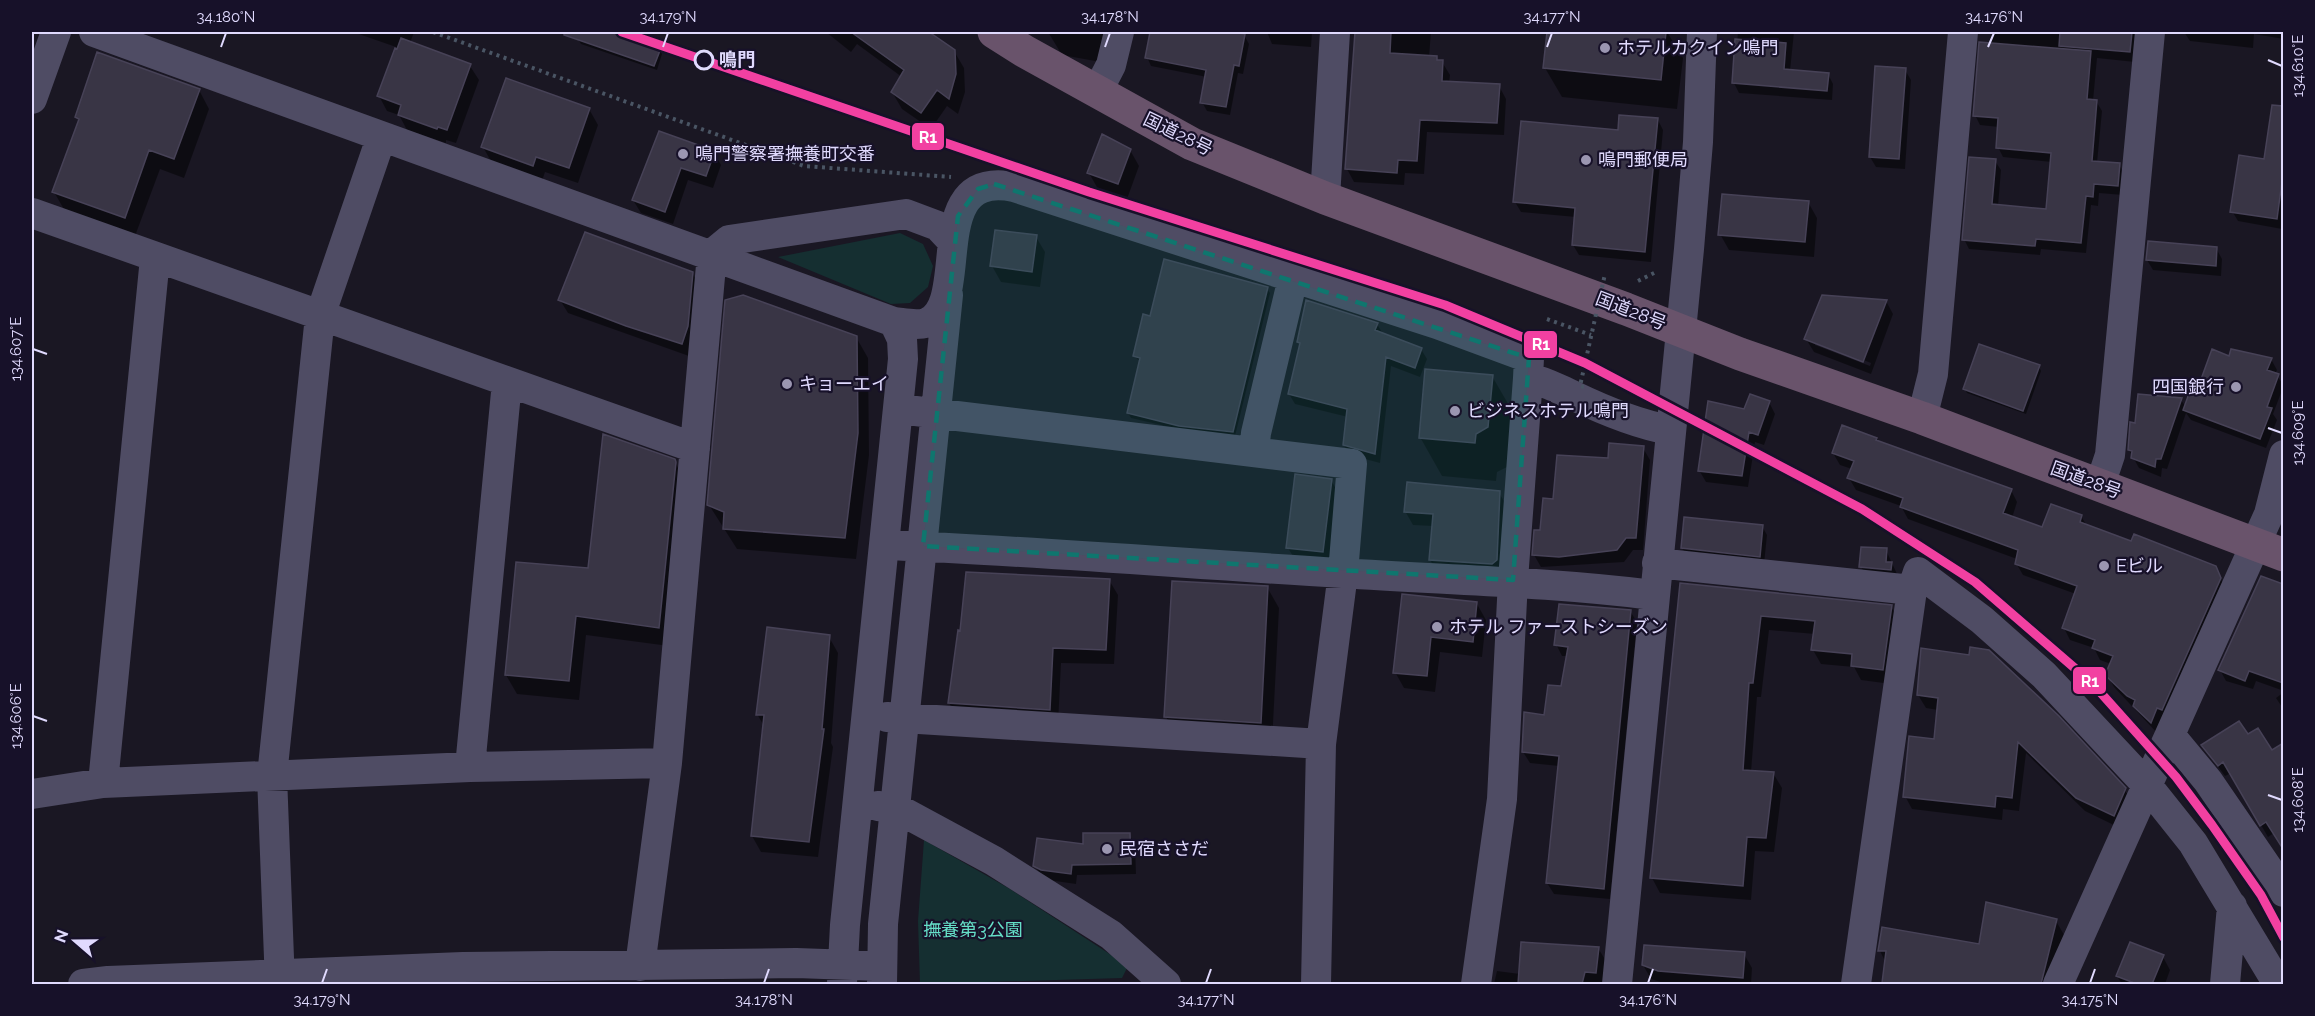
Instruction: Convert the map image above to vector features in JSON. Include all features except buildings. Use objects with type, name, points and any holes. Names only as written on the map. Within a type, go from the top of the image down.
[{"type":"highway","name":"国道28号","points":[[994,32],[1192,144],[1325,198],[1922,418],[2270,550]]},
{"type":"street","points":[[32,99],[56,32]]},
{"type":"street","points":[[94,32],[381,138],[712,254],[894,322],[913,324],[927,322],[937,314],[950,271]]},
{"type":"street","points":[[1097,92],[1111,65],[1119,32]]},
{"type":"street","points":[[1325,198],[1335,32]]},
{"type":"street","points":[[1623,984],[1653,595],[1698,142],[1702,32]]},
{"type":"street","points":[[1922,418],[1933,374],[1963,32]]},
{"type":"street","points":[[2100,485],[2110,455],[2150,32]]},
{"type":"street","points":[[279,979],[272,776],[320,316],[381,138]]},
{"type":"street","points":[[99,983],[463,976],[640,966],[882,975],[896,808],[937,414],[952,241],[958,216],[967,201],[978,189],[994,184],[1014,188],[1437,324],[1529,358],[1513,580],[1502,799],[1476,984]]},
{"type":"street","points":[[32,213],[694,448]]},
{"type":"street","points":[[640,966],[667,763],[712,254],[729,240],[906,214],[938,226],[952,241]]},
{"type":"street","points":[[103,783],[155,258]]},
{"type":"street","points":[[1254,452],[1256,433],[1293,278]]},
{"type":"street","points":[[842,974],[857,804],[903,359],[902,339],[894,322]]},
{"type":"street","points":[[1528,378],[1545,381],[1642,425],[1670,430]]},
{"type":"street","points":[[470,767],[507,382]]},
{"type":"street","points":[[898,409],[1353,464],[1343,573],[1321,744],[1316,984]]},
{"type":"street","points":[[2058,984],[2146,784],[2270,550],[2269,514],[2283,455]]},
{"type":"street","points":[[885,545],[1343,573],[1513,580],[1653,595]]},
{"type":"street","points":[[1657,563],[1912,590]]},
{"type":"street","points":[[1856,984],[1912,590],[1918,572],[1982,620],[2070,700],[2146,784],[2193,843],[2278,984]]},
{"type":"street","points":[[866,715],[1321,744]]},
{"type":"street","points":[[2170,735],[2208,781],[2283,892]]},
{"type":"street","points":[[32,794],[103,783],[470,767],[667,763]]},
{"type":"street","points":[[857,804],[896,808],[994,861],[1111,935],[1166,984]]},
{"type":"street","points":[[2225,984],[2232,906]]},
{"type":"path","points":[[433,32],[804,166],[952,177]]},
{"type":"path","points":[[1584,387],[1580,386],[1605,274]]},
{"type":"path","points":[[1547,319],[1591,336]]},
{"type":"highlighted area","points":[[994,184],[1529,358],[1513,580],[923,546],[958,216],[978,189]]},
{"type":"green space","points":[[900,233],[923,244],[933,266],[928,287],[910,303],[891,304],[778,257]]},
{"type":"green space","name":"撫養第3公園","points":[[924,840],[1010,889],[1128,966],[1122,978],[920,984],[918,921]]},
{"type":"railway","points":[[622,32],[703,60]]},
{"type":"transit line","name":"R1","points":[[622,32],[1089,192],[1445,305],[1585,363],[1862,509],[1975,582],[2092,683],[2176,777],[2261,895],[2284,938]]},
{"type":"place","name":"ホテルカクイン鳴門","points":[[1605,48]]},
{"type":"place","name":"鳴門","points":[[704,60]]},
{"type":"place","name":"鳴門警察署撫養町交番","points":[[683,154]]},
{"type":"place","name":"鳴門郵便局","points":[[1586,160]]},
{"type":"place","name":"キョーエイ","points":[[787,384]]},
{"type":"place","name":"四国銀行","points":[[2236,387]]},
{"type":"place","name":"ビジネスホテル鳴門","points":[[1455,411]]},
{"type":"place","name":"Eビル","points":[[2104,566]]},
{"type":"place","name":"ホテル ファーストシーズン","points":[[1437,627]]},
{"type":"place","name":"民宿ささだ","points":[[1107,849]]}]
